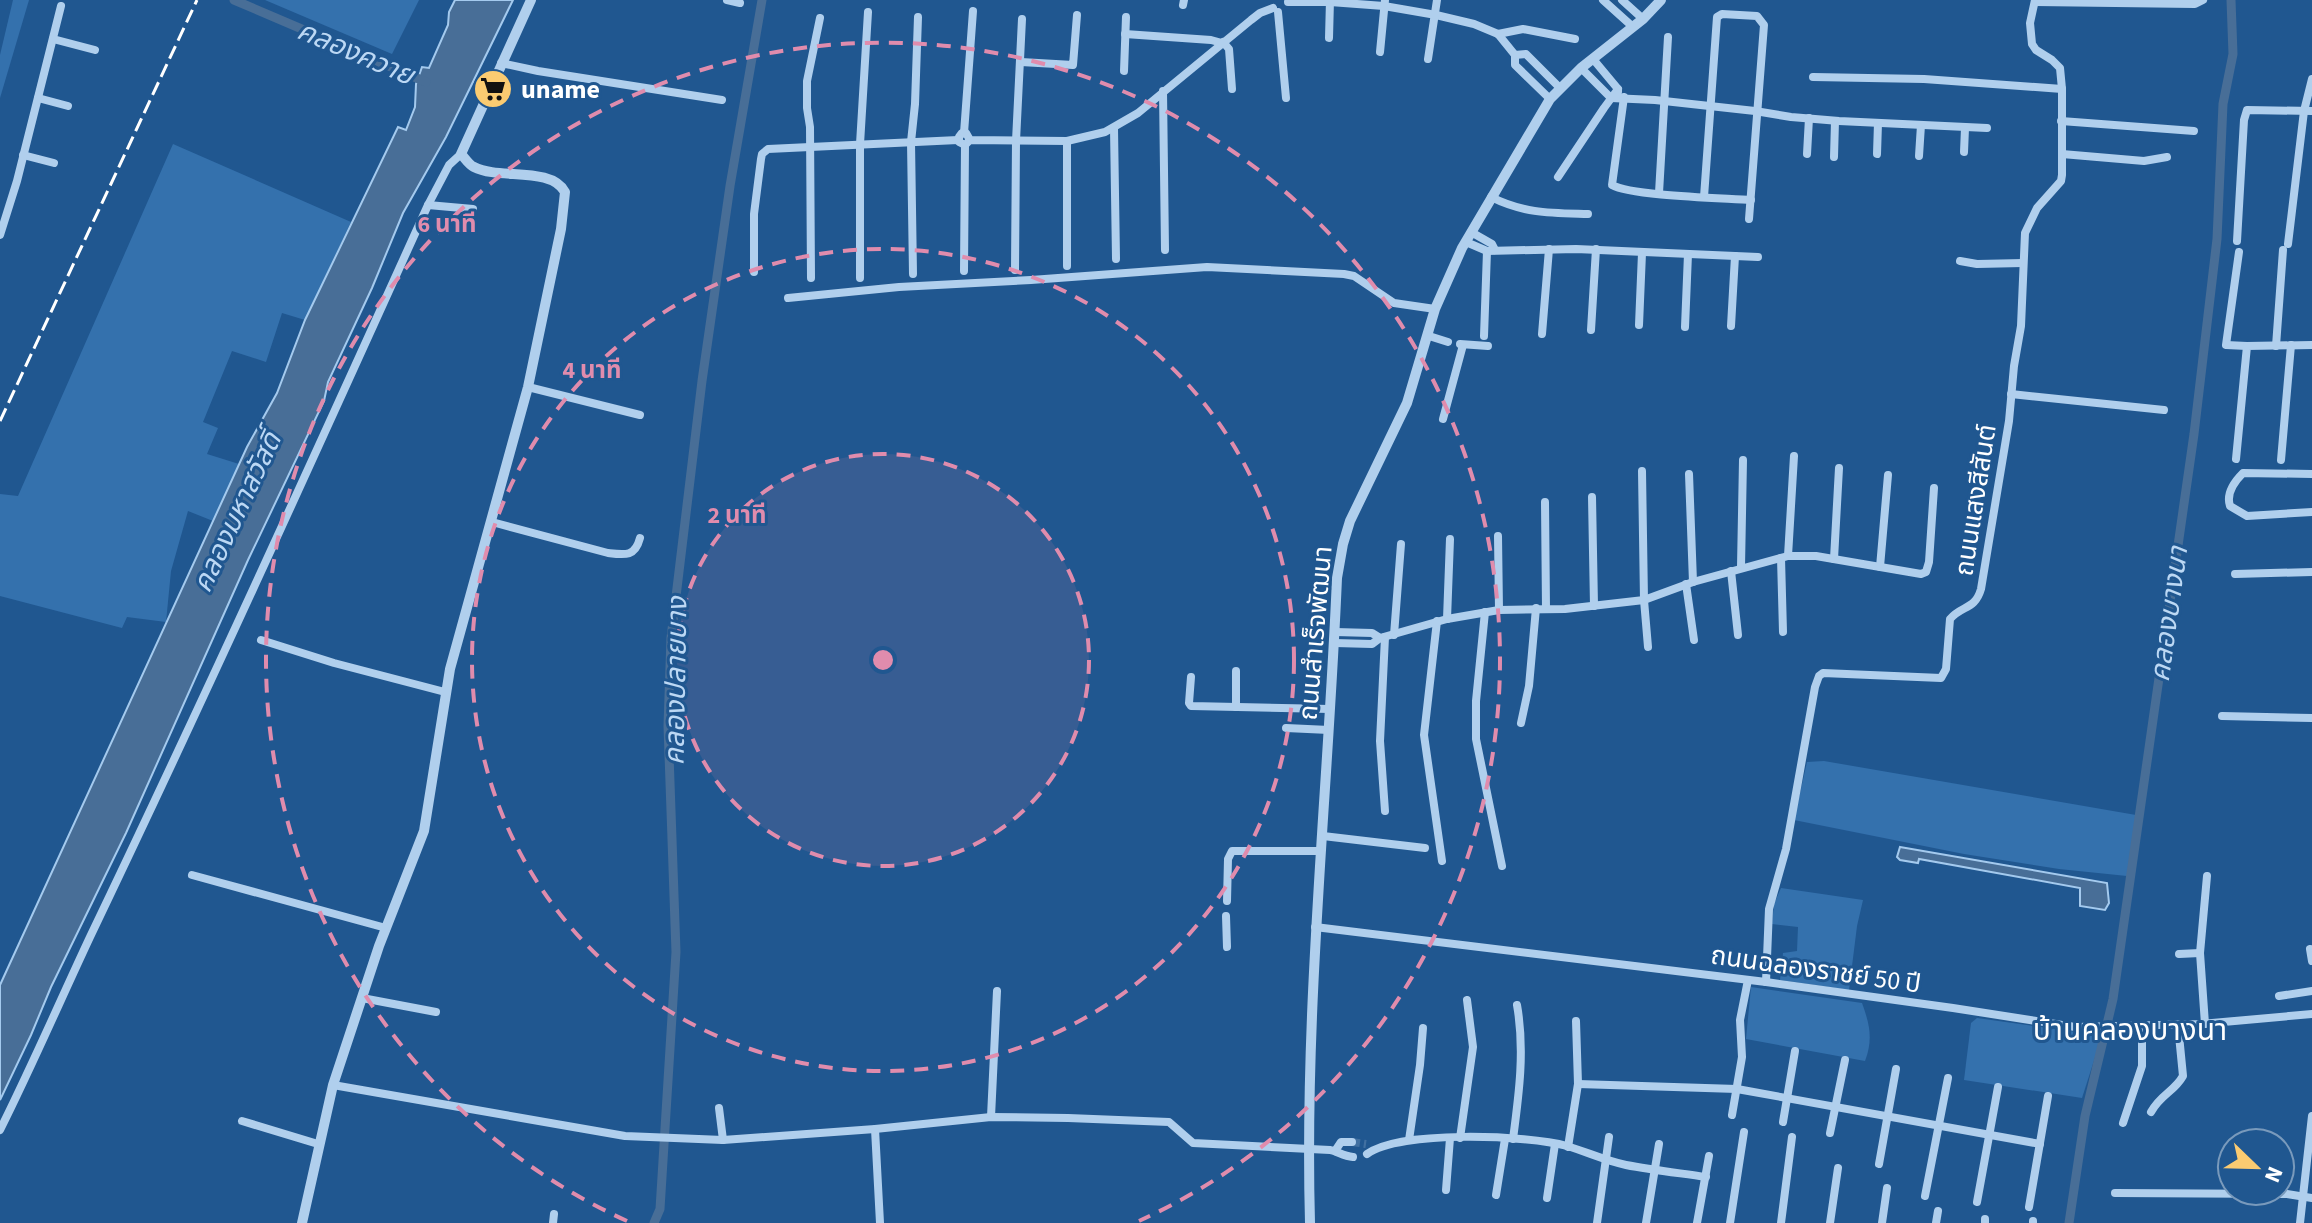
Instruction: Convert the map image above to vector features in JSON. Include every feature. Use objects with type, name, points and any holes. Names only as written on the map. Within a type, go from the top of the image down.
[{"type":"street","points":[[0,1130],[187,735],[428,205],[449,165],[461,154],[531,0]]},
{"type":"street","points":[[727,0],[740,3]]},
{"type":"street","points":[[1428,59],[1437,0]]},
{"type":"street","points":[[1603,0],[1633,27]]},
{"type":"street","points":[[1622,0],[1643,19]]},
{"type":"street","name":"ถนนสำเร็จพัฒนา","points":[[1310,1223],[1315,927],[1337,578],[1343,544],[1350,521],[1407,403],[1435,309],[1453,266],[1491,197],[1550,99],[1581,68],[1643,19],[1661,0]]},
{"type":"street","points":[[2035,1],[2195,4],[2203,0]]},
{"type":"street","points":[[754,272],[754,214],[762,154],[768,149],[964,139],[1067,141],[1114,128],[1138,113],[1260,13],[1275,7],[1285,11],[1287,1],[1384,3],[1474,24],[1498,34],[1515,55],[1515,65],[1550,99]]},
{"type":"street","points":[[1329,38],[1330,1]]},
{"type":"street","name":"ถนนแสงสีสันต์","points":[[1766,982],[1769,909],[1786,849],[1817,680],[1823,673],[1936,679],[1944,676],[1950,619],[1953,614],[1975,602],[1981,589],[2021,326],[2025,233],[2037,208],[2061,181],[2060,68],[2032,44],[2030,23],[2035,1]]},
{"type":"street","points":[[1380,52],[1384,3]]},
{"type":"street","points":[[0,235],[61,6]]},
{"type":"street","points":[[1275,7],[1286,98]]},
{"type":"street","points":[[964,271],[964,139],[973,11]]},
{"type":"street","points":[[860,278],[860,144],[868,12]]},
{"type":"street","points":[[1704,197],[1717,17],[1722,14],[1757,16],[1764,25],[1749,219]]},
{"type":"street","points":[[1021,62],[1073,65],[1077,15]]},
{"type":"street","points":[[913,274],[911,142],[918,17]]},
{"type":"street","points":[[1124,71],[1126,17]]},
{"type":"street","points":[[811,278],[807,81],[820,18]]},
{"type":"street","points":[[1015,270],[1016,141],[1022,19]]},
{"type":"street","points":[[1498,34],[1523,29],[1575,39]]},
{"type":"street","points":[[1125,34],[1222,43],[1229,49],[1232,89]]},
{"type":"street","points":[[1659,193],[1668,37]]},
{"type":"street","points":[[53,39],[95,50]]},
{"type":"street","points":[[1515,55],[1526,54],[1560,88]]},
{"type":"street","points":[[1593,59],[1618,95],[1612,185],[1659,193],[1751,200]]},
{"type":"street","points":[[501,63],[722,100]]},
{"type":"street","points":[[1581,68],[1618,95],[1835,121],[1987,128]]},
{"type":"street","points":[[1813,77],[1924,79],[2062,89]]},
{"type":"street","points":[[2276,346],[2286,247],[2312,79]]},
{"type":"street","points":[[1163,91],[1165,250]]},
{"type":"street","points":[[1558,177],[1618,95]]},
{"type":"street","points":[[38,98],[68,106]]},
{"type":"street","points":[[2237,241],[2247,110],[2308,111]]},
{"type":"street","points":[[1807,154],[1809,118]]},
{"type":"street","points":[[1834,157],[1835,121]]},
{"type":"street","points":[[2061,121],[2194,131]]},
{"type":"street","points":[[1877,154],[1878,123]]},
{"type":"street","points":[[1919,156],[1921,125]]},
{"type":"street","points":[[1114,128],[1116,259]]},
{"type":"street","points":[[1964,152],[1965,128]]},
{"type":"street","points":[[1067,141],[1067,266]]},
{"type":"street","points":[[302,1223],[333,1085],[386,928],[424,831],[445,692],[528,387],[562,221],[563,187],[552,180],[474,167],[461,154]]},
{"type":"street","points":[[2062,154],[2144,161],[2167,157]]},
{"type":"street","points":[[23,155],[54,163]]},
{"type":"street","points":[[1491,197],[1524,210],[1588,214]]},
{"type":"street","points":[[428,205],[473,209]]},
{"type":"street","points":[[1468,237],[1491,251],[1596,249],[1758,257]]},
{"type":"street","points":[[1542,334],[1549,249]]},
{"type":"street","points":[[1591,330],[1596,249]]},
{"type":"street","points":[[1443,419],[1461,345],[1486,341],[1491,251]]},
{"type":"street","points":[[2239,252],[2226,345],[2312,345]]},
{"type":"street","points":[[1639,325],[1642,253]]},
{"type":"street","points":[[1685,327],[1688,254]]},
{"type":"street","points":[[1731,326],[1735,256]]},
{"type":"street","points":[[1960,261],[1977,264],[2023,263]]},
{"type":"street","points":[[788,298],[899,287],[1207,267],[1344,274],[1354,276],[1394,303],[1435,309]]},
{"type":"street","points":[[1429,336],[1448,342]]},
{"type":"street","points":[[2281,460],[2291,345]]},
{"type":"street","points":[[2236,459],[2247,346]]},
{"type":"street","points":[[528,387],[640,415]]},
{"type":"street","points":[[2011,394],[2164,410]]},
{"type":"street","points":[[1783,632],[1785,557],[1794,456]]},
{"type":"street","points":[[1741,567],[1743,460]]},
{"type":"street","points":[[1834,559],[1839,468]]},
{"type":"street","points":[[1642,471],[1648,647]]},
{"type":"street","points":[[2312,474],[2243,473],[2233,485],[2229,500],[2230,506],[2247,516],[2312,512]]},
{"type":"street","points":[[1689,474],[1689,583],[1694,640]]},
{"type":"street","points":[[1880,567],[1888,475]]},
{"type":"street","points":[[1335,638],[1372,644],[1386,636],[1442,620],[1485,612],[1644,600],[1741,567],[1801,555],[1915,574],[1926,572],[1934,488]]},
{"type":"street","points":[[1592,497],[1594,606]]},
{"type":"street","points":[[1545,502],[1546,609]]},
{"type":"street","points":[[492,522],[620,555],[636,550],[640,538]]},
{"type":"street","points":[[1498,536],[1499,610]]},
{"type":"street","points":[[1442,861],[1424,735],[1442,620],[1450,539]]},
{"type":"street","points":[[1385,811],[1380,741],[1386,636],[1401,544]]},
{"type":"street","points":[[1731,571],[1738,635]]},
{"type":"street","points":[[2235,574],[2312,572]]},
{"type":"street","points":[[1521,723],[1529,686],[1536,608]]},
{"type":"street","points":[[1485,612],[1476,701],[1476,739],[1502,866]]},
{"type":"street","points":[[261,640],[445,692]]},
{"type":"street","points":[[1236,671],[1236,707]]},
{"type":"street","points":[[1191,677],[1191,706],[1330,709]]},
{"type":"street","points":[[2222,716],[2312,718]]},
{"type":"street","points":[[1286,728],[1329,730]]},
{"type":"street","points":[[1323,836],[1425,848]]},
{"type":"street","points":[[1227,901],[1228,859],[1232,851],[1321,851]]},
{"type":"street","points":[[192,875],[386,928]]},
{"type":"street","points":[[2205,1024],[2200,953],[2207,876]]},
{"type":"street","points":[[1226,916],[1227,947]]},
{"type":"street","name":"ถนนฉลองราชย์ 50 ปี","points":[[1315,927],[1766,982],[2075,1027],[2205,1024],[2312,1014]]},
{"type":"street","points":[[2310,949],[2312,961]]},
{"type":"street","points":[[2179,954],[2200,953]]},
{"type":"street","points":[[1732,1115],[1742,1057],[1740,1020],[1748,980]]},
{"type":"street","points":[[991,1117],[997,991]]},
{"type":"street","points":[[2279,996],[2312,991]]},
{"type":"street","points":[[362,998],[436,1012]]},
{"type":"street","points":[[1446,1190],[1473,1047],[1467,1000]]},
{"type":"street","points":[[1496,1195],[1509,1139],[1521,1060],[1522,1039],[1517,1005]]},
{"type":"street","points":[[1568,1147],[1578,1084],[1576,1021]]},
{"type":"street","points":[[2151,1112],[2158,1100],[2183,1076],[2178,1025]]},
{"type":"street","points":[[2123,1123],[2142,1066],[2142,1027]]},
{"type":"street","points":[[1409,1140],[1423,1028]]},
{"type":"street","points":[[1783,1122],[1795,1051]]},
{"type":"street","points":[[1830,1133],[1845,1060]]},
{"type":"street","points":[[1879,1164],[1896,1069]]},
{"type":"street","points":[[1925,1196],[1948,1078]]},
{"type":"street","points":[[1578,1084],[1737,1089],[2040,1144]]},
{"type":"street","points":[[333,1085],[655,1139],[723,1140],[991,1117],[1068,1118],[1169,1122],[1193,1143],[1332,1150],[1353,1157]]},
{"type":"street","points":[[1977,1202],[1998,1087]]},
{"type":"street","points":[[2029,1207],[2048,1096]]},
{"type":"street","points":[[719,1108],[723,1140]]},
{"type":"street","points":[[2300,1223],[2308,1198],[2312,1116]]},
{"type":"street","points":[[242,1121],[318,1144]]},
{"type":"street","points":[[875,1129],[880,1223]]},
{"type":"street","points":[[1730,1223],[1744,1132]]},
{"type":"street","points":[[1597,1223],[1609,1137]]},
{"type":"street","points":[[1781,1223],[1792,1137]]},
{"type":"street","points":[[1369,1148],[1409,1140],[1509,1139],[1555,1144],[1604,1160],[1706,1177]]},
{"type":"street","points":[[1332,1150],[1341,1142],[1352,1142]]},
{"type":"street","points":[[1547,1198],[1555,1144]]},
{"type":"street","points":[[1646,1223],[1659,1144]]},
{"type":"street","points":[[1697,1223],[1709,1156]]},
{"type":"street","points":[[1830,1223],[1838,1168]]},
{"type":"street","points":[[1882,1223],[1887,1188]]},
{"type":"street","points":[[2115,1193],[2287,1194],[2308,1198]]},
{"type":"street","points":[[1936,1223],[1938,1211]]},
{"type":"shaded area","points":[[13,0],[29,0],[0,98],[0,55]]},
{"type":"shaded area","points":[[265,0],[419,0],[392,54]]},
{"type":"shaded area","points":[[173,144],[351,222],[305,320],[282,313],[266,362],[232,351],[203,422],[218,428],[207,454],[239,464],[213,521],[188,511],[171,571],[166,622],[127,617],[122,628],[0,596],[0,494],[18,496]]},
{"type":"shaded area","points":[[1824,761],[2136,815],[2127,876],[1964,854],[1794,820],[1807,762]]},
{"type":"shaded area","points":[[1781,888],[1863,900],[1849,990],[1780,980],[1783,953],[1797,951],[1798,927],[1772,924],[1774,904]]},
{"type":"shaded area","points":[[1751,987],[1862,1003],[1870,1032],[1865,1061],[1746,1039]]},
{"type":"shaded area","points":[[1977,1018],[2098,1035],[2098,1048],[2082,1098],[1964,1080],[1971,1023]]},
{"type":"water","name":"คลองมหาสวัสดิ์","points":[[455,0],[513,0],[446,137],[403,213],[328,382],[324,401],[0,1100],[0,985],[247,447],[277,393],[305,320],[398,127],[406,130],[415,107],[416,84],[422,67],[429,68]]},
{"type":"water","points":[[1900,847],[2107,883],[2109,903],[2105,910],[2080,906],[2080,888],[1919,859],[1918,863],[1900,860],[1897,857]]},
{"type":"waterway","name":"คลองควาย","points":[[234,0],[426,82]]},
{"type":"waterway","name":"คลองปลายบาง","points":[[654,1223],[660,1209],[676,952],[668,726],[671,638],[702,381],[730,186],[762,0]]},
{"type":"waterway","name":"คลองบางนา","points":[[2069,1223],[2085,1116],[2113,999],[2194,434],[2217,239],[2223,104],[2233,54],[2231,0]]},
{"type":"tunnel","points":[[1352,1142],[1366,1144]]},
{"type":"railway","points":[[0,421],[197,0]]},
{"type":"place","name":"uname","points":[[493,89]]},
{"type":"district","name":"บ้านคลองบางนา","points":[[2130,1030]]}]
